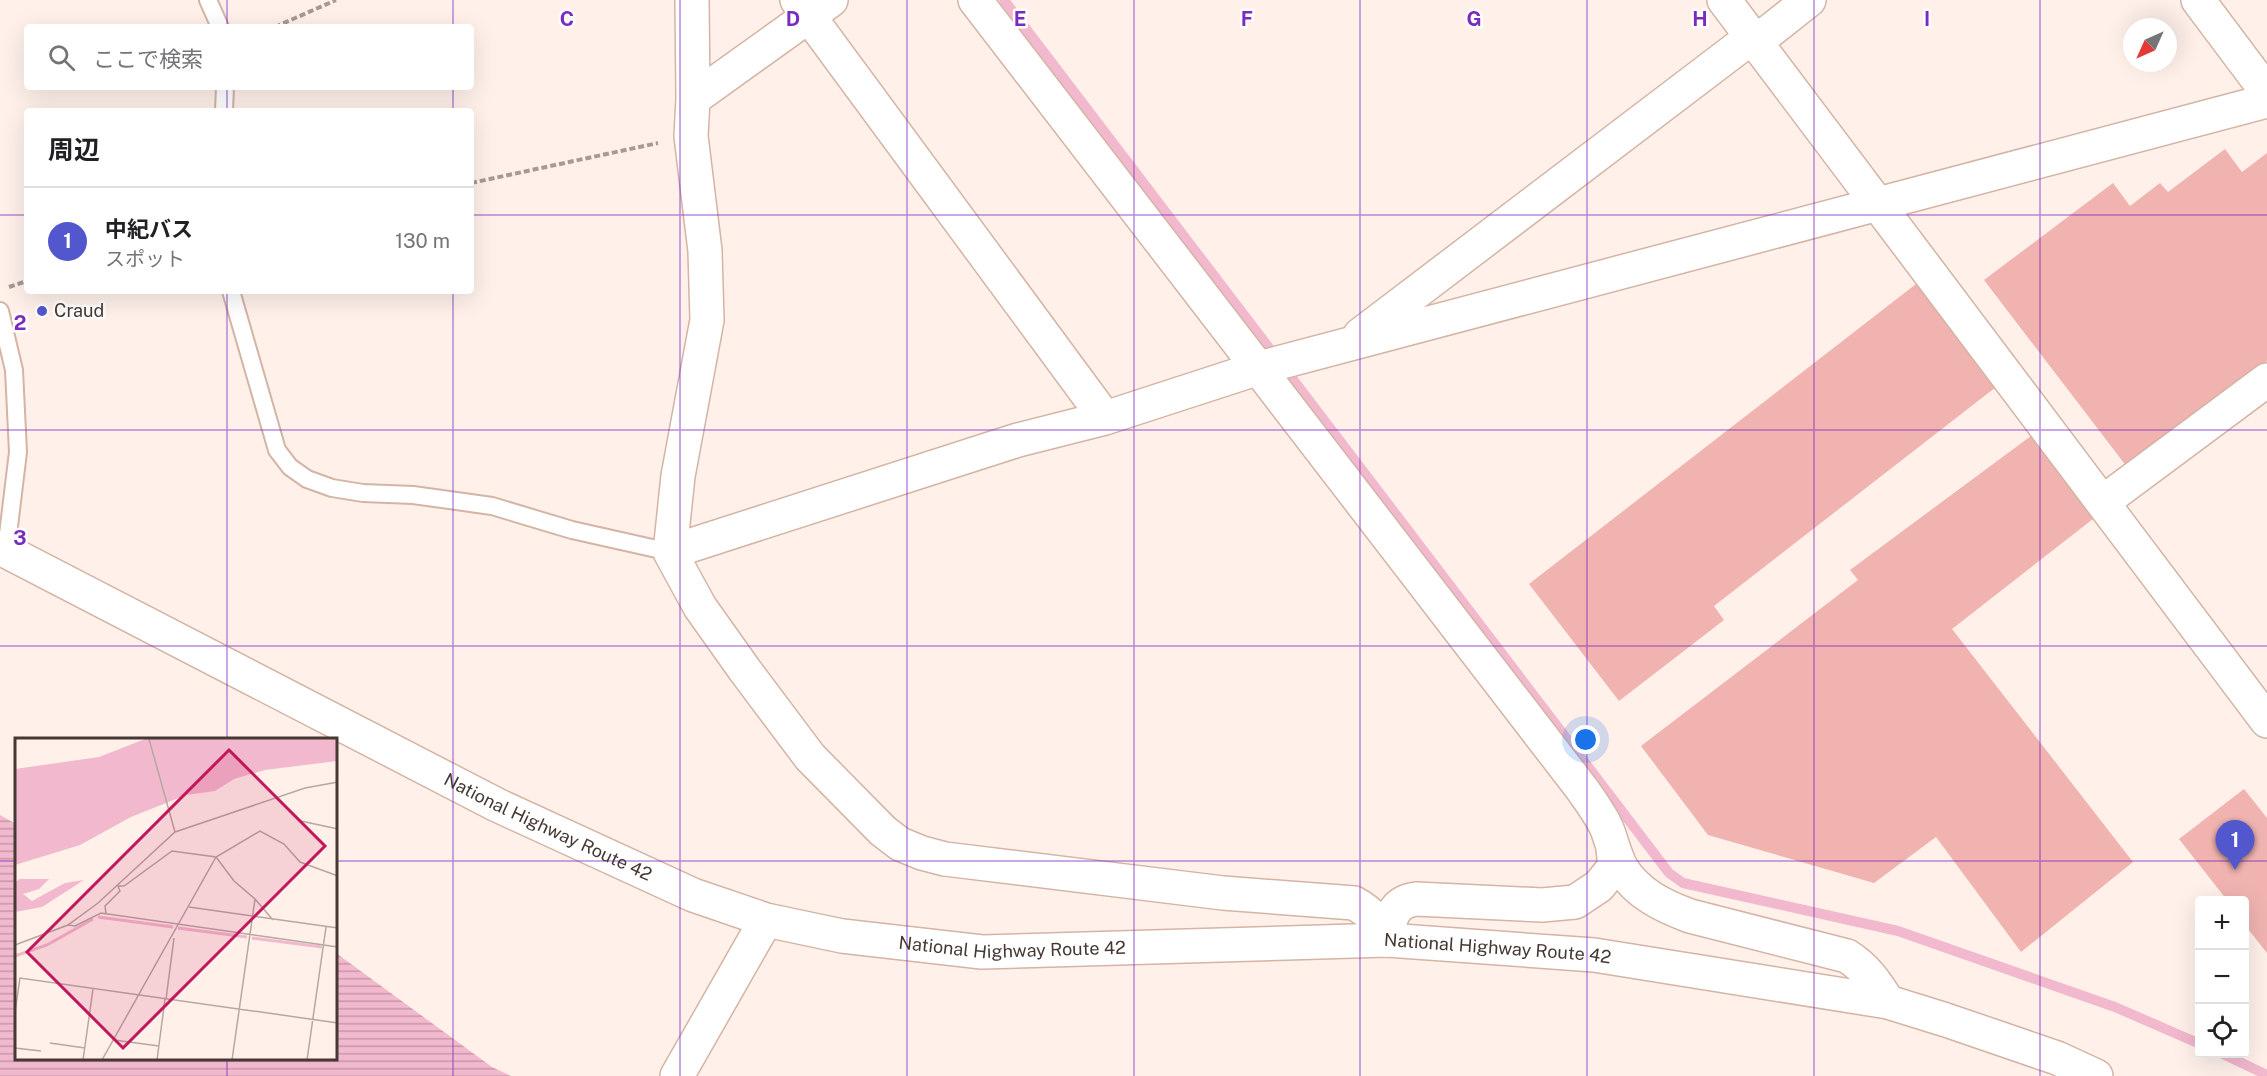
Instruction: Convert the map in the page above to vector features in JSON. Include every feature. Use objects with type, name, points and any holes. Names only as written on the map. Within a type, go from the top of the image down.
[{"type":"main road","points":[[692,0],[691,136],[705,251],[707,320],[678,476],[670,552],[700,607],[810,757],[875,824],[900,844],[945,859],[1223,893],[1354,903],[1416,900],[1542,905],[1575,902],[1610,876],[1615,866],[1613,849]]},
{"type":"main road","points":[[975,0],[1582,789],[1607,829],[1622,868],[1633,883],[1647,896],[1666,908],[1847,956],[1860,965],[1873,979],[1888,1002]]},
{"type":"main road","points":[[1724,0],[2267,721]]},
{"type":"main road","points":[[1347,344],[1809,0]]},
{"type":"main road","points":[[2198,0],[2267,92]]},
{"type":"main road","points":[[693,99],[813,5],[1105,418]]},
{"type":"main road","points":[[670,552],[1007,444],[1105,418],[1259,368],[2267,101]]},
{"type":"main road","points":[[2103,502],[2267,380]]},
{"type":"main road","name":"National Highway Route 42","points":[[3,549],[497,805],[693,895],[766,920],[842,936],[982,952],[1388,940],[1594,955],[1888,1002],[2057,1058],[2097,1076]]},
{"type":"main road","points":[[1388,940],[1391,918],[1404,901]]},
{"type":"main road","points":[[1354,903],[1367,910],[1379,923],[1388,940]]},
{"type":"main road","points":[[677,1076],[766,920]]},
{"type":"lane","points":[[208,0],[219,24]]},
{"type":"lane","points":[[224,108],[225,90]]},
{"type":"lane","points":[[232,294],[276,450],[290,467],[308,479],[332,488],[363,493],[413,495],[492,506],[572,530],[670,552]]},
{"type":"lane","points":[[0,311],[14,370],[18,452],[3,549]]},
{"type":"path","points":[[282,24],[336,0]]},
{"type":"path","points":[[474,182],[691,136]]},
{"type":"path","points":[[0,290],[24,282]]},
{"type":"shaded area","points":[[0,815],[15,823],[15,1061],[338,1061],[338,954],[492,1067],[511,1076],[0,1076]]},
{"type":"building","points":[[2225,149],[2242,172],[2267,153],[2267,361],[2127,467],[1984,280],[2113,183],[2130,206],[2160,183],[2168,192]]},
{"type":"building","points":[[1916,284],[1996,387],[1714,606],[1724,620],[1619,701],[1529,584]]},
{"type":"building","points":[[2039,430],[2102,512],[1952,629],[2133,862],[2021,952],[1936,837],[1874,883],[1708,835],[1641,746],[1858,580],[1850,570]]},
{"type":"building","points":[[2244,789],[2267,818],[2267,953],[2249,930],[2249,896],[2224,896],[2179,839]]},
{"type":"waterway","points":[[1004,0],[1669,873],[1683,883],[1898,931],[2115,1007],[2195,1042]]},
{"type":"waterway","points":[[2231,1058],[2267,1075]]},
{"type":"place","name":"Craud","points":[[42,311]]},
{"type":"place","name":"中紀バス","points":[[2235,870]]}]
